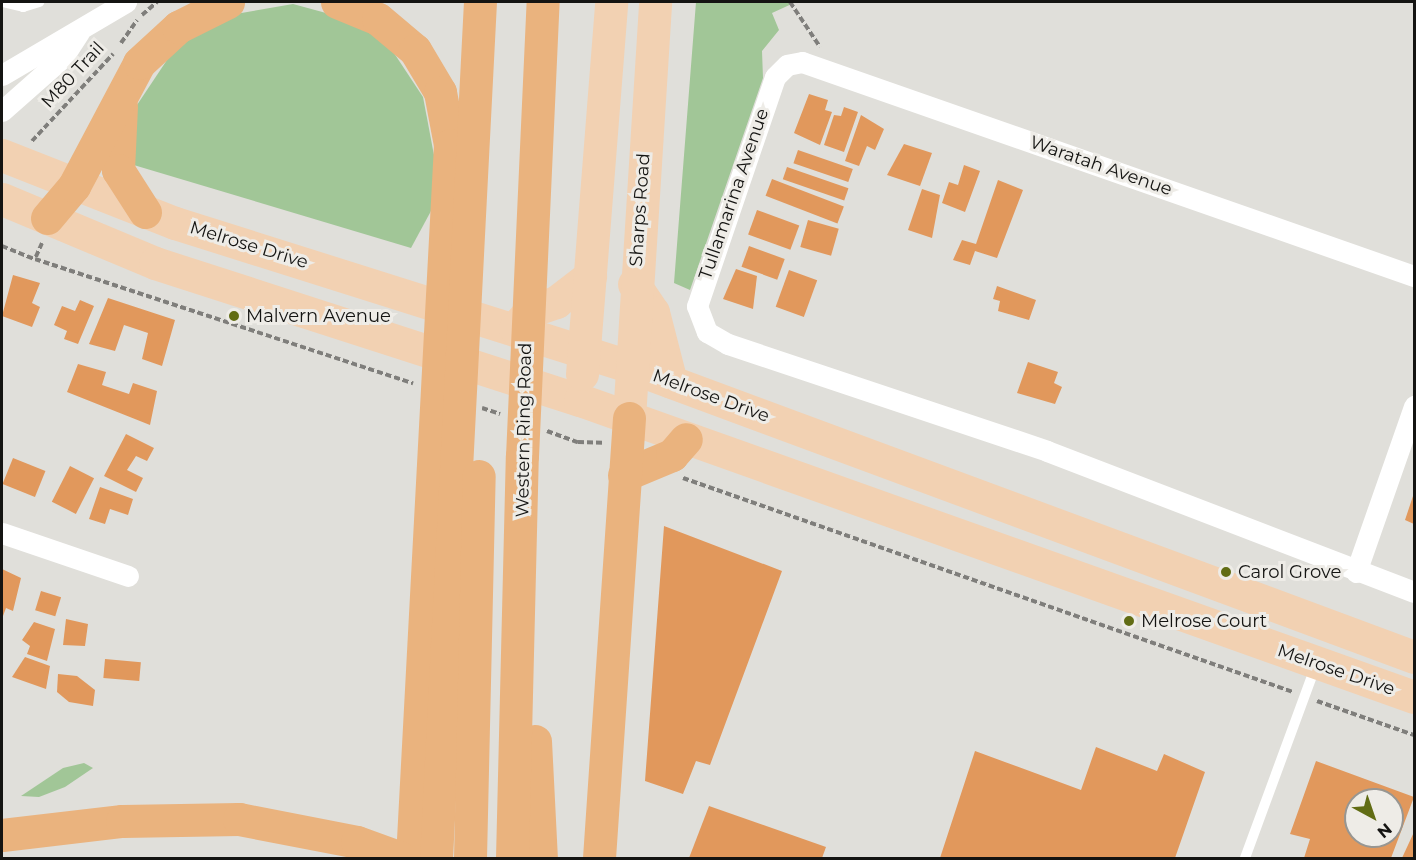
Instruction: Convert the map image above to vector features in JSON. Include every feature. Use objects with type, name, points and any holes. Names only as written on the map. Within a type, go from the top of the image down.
[{"type":"highway","points":[[47,219],[74,186],[122,90],[156,43],[228,2]]},
{"type":"highway","points":[[337,2],[397,33],[415,50],[440,92],[467,238]]},
{"type":"highway","points":[[412,858],[427,815],[458,435],[480,2]]},
{"type":"highway","points":[[471,848],[458,435],[467,238],[496,2]]},
{"type":"highway","name":"Western Ring Road","points":[[512,858],[521,617],[522,456],[529,259],[543,2]]},
{"type":"highway","points":[[122,90],[118,170],[145,212]]},
{"type":"highway","points":[[599,858],[636,470],[629,418]]},
{"type":"highway","points":[[636,470],[672,455],[686,439]]},
{"type":"highway","points":[[521,617],[537,754],[541,858]]},
{"type":"highway","points":[[427,815],[436,858]]},
{"type":"highway","points":[[2,835],[122,821],[239,819],[357,842],[401,858]]},
{"type":"main road","points":[[580,400],[611,2]]},
{"type":"main road","name":"Sharps Road","points":[[629,418],[634,284],[655,2]]},
{"type":"main road","name":"Melrose Drive","points":[[2,155],[74,186],[145,212],[632,367],[1414,657]]},
{"type":"main road","name":"Melrose Drive","points":[[2,199],[187,274],[580,400],[1414,698]]},
{"type":"main road","points":[[515,328],[530,311],[556,302],[590,276]]},
{"type":"main road","points":[[634,284],[653,312],[671,382]]},
{"type":"main road","points":[[1150,604],[1164,565]]},
{"type":"street","points":[[2,75],[126,2]]},
{"type":"street","points":[[2,111],[63,57],[79,31]]},
{"type":"street","name":"Waratah Avenue","points":[[787,65],[812,64],[1414,276]]},
{"type":"street","name":"Tullamarina Avenue","points":[[787,65],[772,85],[698,299],[704,327],[728,344],[1036,447],[1356,572]]},
{"type":"street","points":[[1414,406],[1356,572],[1414,592]]},
{"type":"street","points":[[2,533],[128,576]]},
{"type":"lane","points":[[2,2],[23,7],[39,2]]},
{"type":"lane","points":[[1245,858],[1302,696],[1317,663]]},
{"type":"path","name":"M80 Trail","points":[[32,141],[158,2]]},
{"type":"path","points":[[790,2],[820,47]]},
{"type":"path","points":[[2,246],[35,259]]},
{"type":"path","points":[[636,470],[653,476],[680,477],[1414,735]]},
{"type":"green space","points":[[696,2],[796,2],[772,13],[779,30],[762,51],[763,78],[690,290],[674,283]]},
{"type":"green space","points":[[293,4],[359,22],[390,47],[423,97],[437,171],[431,211],[411,248],[127,163],[137,105],[175,48],[224,16]]},
{"type":"green space","points":[[84,763],[93,768],[65,787],[39,797],[21,796],[63,768]]},
{"type":"building","points":[[809,94],[828,100],[825,110],[832,112],[820,145],[794,133]]},
{"type":"building","points":[[844,107],[858,112],[844,152],[824,145],[834,115],[841,116]]},
{"type":"building","points":[[861,115],[884,129],[875,150],[867,146],[859,166],[845,161]]},
{"type":"building","points":[[904,144],[932,153],[920,186],[887,175]]},
{"type":"building","points":[[798,150],[853,169],[848,182],[793,163]]},
{"type":"building","points":[[964,165],[980,171],[965,212],[942,203],[949,182],[958,185]]},
{"type":"building","points":[[787,167],[848,188],[844,200],[783,179]]},
{"type":"building","points":[[772,179],[844,207],[837,223],[766,196]]},
{"type":"building","points":[[998,180],[1023,190],[997,258],[975,251],[970,265],[953,260],[962,240],[976,244]]},
{"type":"building","points":[[922,189],[940,195],[932,238],[908,230]]},
{"type":"building","points":[[757,210],[799,225],[790,250],[748,234]]},
{"type":"building","points":[[808,220],[839,229],[831,256],[800,247]]},
{"type":"building","points":[[749,246],[785,259],[777,280],[741,267]]},
{"type":"building","points":[[736,269],[757,276],[753,309],[723,299]]},
{"type":"building","points":[[789,270],[817,280],[804,317],[776,307]]},
{"type":"building","points":[[13,275],[40,283],[32,303],[40,307],[32,327],[2,316]]},
{"type":"building","points":[[997,286],[1036,300],[1029,320],[998,311],[1000,301],[993,299]]},
{"type":"building","points":[[108,298],[175,320],[162,366],[142,359],[148,333],[124,325],[115,351],[89,344]]},
{"type":"building","points":[[80,300],[94,306],[78,344],[64,339],[67,331],[54,325],[62,306],[75,311]]},
{"type":"building","points":[[1028,362],[1058,372],[1054,383],[1062,387],[1055,404],[1017,393]]},
{"type":"building","points":[[78,364],[106,372],[102,385],[129,394],[133,383],[157,391],[150,425],[67,392]]},
{"type":"building","points":[[126,434],[154,448],[147,461],[136,456],[127,470],[143,478],[136,492],[104,476]]},
{"type":"building","points":[[13,458],[45,471],[35,497],[3,484]]},
{"type":"building","points":[[70,466],[94,478],[76,514],[52,502]]},
{"type":"building","points":[[100,487],[133,499],[128,515],[110,509],[105,524],[89,519]]},
{"type":"building","points":[[1414,493],[1414,524],[1405,520]]},
{"type":"building","points":[[664,526],[782,571],[710,765],[696,761],[683,794],[645,781]]},
{"type":"building","points":[[2,569],[21,578],[13,611],[6,608],[3,616]]},
{"type":"building","points":[[41,591],[61,597],[55,616],[35,610]]},
{"type":"building","points":[[66,619],[88,624],[85,646],[63,645]]},
{"type":"building","points":[[34,622],[55,629],[47,661],[27,654],[30,646],[22,640]]},
{"type":"building","points":[[25,657],[50,666],[46,689],[12,677]]},
{"type":"building","points":[[105,659],[141,662],[139,681],[103,678]]},
{"type":"building","points":[[58,674],[77,676],[95,690],[93,706],[69,702],[57,692]]},
{"type":"building","points":[[1096,747],[1157,771],[1164,754],[1205,772],[1175,858],[940,858],[975,751],[1081,790]]},
{"type":"building","points":[[1316,761],[1390,788],[1344,788],[1344,848],[1395,848],[1391,858],[1304,858],[1310,839],[1290,834]]},
{"type":"building","points":[[1404,793],[1414,797],[1404,824]]},
{"type":"building","points":[[709,806],[826,847],[822,858],[689,858]]},
{"type":"building","points":[[1414,832],[1414,858],[1402,858]]},
{"type":"place","name":"Malvern Avenue","points":[[234,316]]},
{"type":"place","name":"Carol Grove","points":[[1226,572]]},
{"type":"place","name":"Melrose Court","points":[[1129,621]]}]
